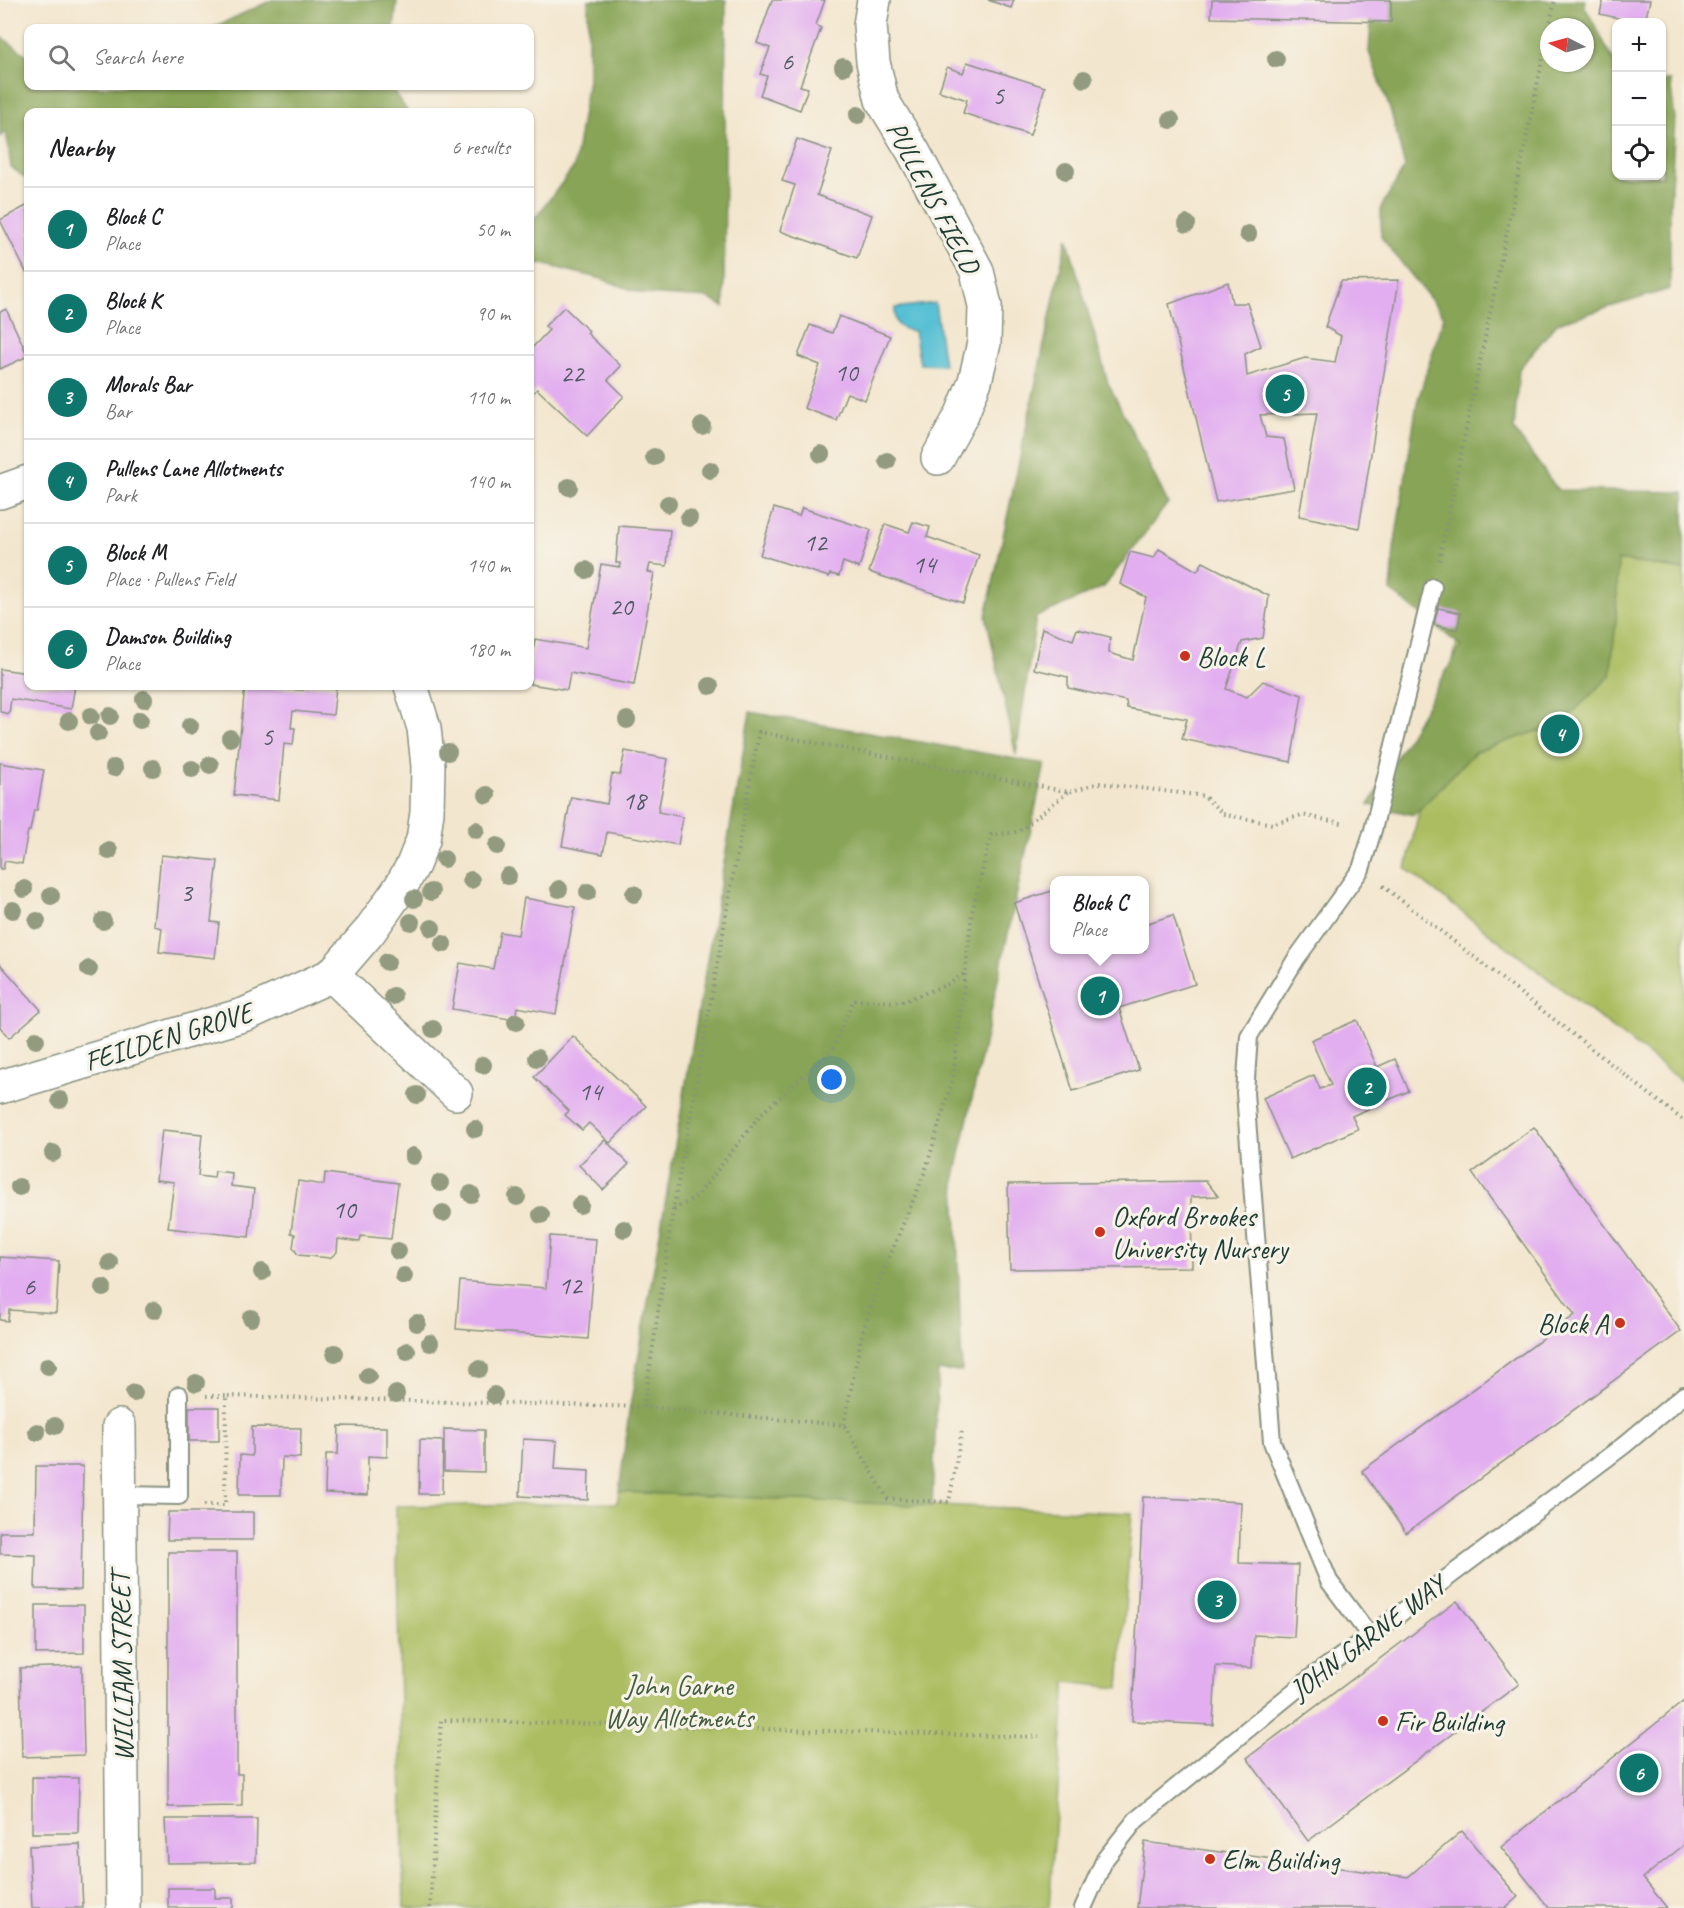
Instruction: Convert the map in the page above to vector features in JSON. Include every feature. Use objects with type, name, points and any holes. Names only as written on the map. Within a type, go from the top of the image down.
[{"type":"street","name":"PULLENS FIELD","points":[[874,0],[870,25],[873,62],[882,100],[913,151],[977,271],[985,306],[984,343],[975,381],[962,414],[938,458]]},
{"type":"street","points":[[0,492],[24,483]]},
{"type":"street","name":"FEILDEN GROVE","points":[[0,1087],[246,1014],[332,975],[369,932],[400,888],[413,866],[423,840],[427,812],[428,766],[424,728],[412,690]]},
{"type":"street","points":[[332,975],[456,1093]]},
{"type":"street","name":"WILLIAM STREET","points":[[119,1426],[123,1908]]},
{"type":"lane","points":[[1370,1636],[1329,1581],[1272,1442],[1245,1093],[1249,1036],[1296,959],[1361,869],[1373,830],[1433,587]]},
{"type":"lane","points":[[119,1495],[179,1496],[179,1395]]},
{"type":"lane","name":"JOHN GARNE WAY","points":[[1083,1908],[1105,1859],[1136,1820],[1313,1676],[1370,1636],[1623,1446],[1684,1395]]},
{"type":"path","points":[[1551,18],[1555,0]]},
{"type":"path","points":[[1433,587],[1540,71]]},
{"type":"path","points":[[644,1407],[674,1211],[759,732],[1069,792]]},
{"type":"path","points":[[962,1430],[949,1502],[888,1499],[844,1425],[861,1338],[878,1284],[925,1173],[953,1078],[972,913],[991,835],[1018,832],[1069,792],[1099,783],[1204,796],[1223,814],[1272,824],[1302,815],[1355,826]]},
{"type":"path","points":[[1379,883],[1684,1121]]},
{"type":"path","points":[[674,1211],[698,1195],[760,1114],[833,1049],[853,1000],[901,1002],[949,984],[965,973]]},
{"type":"path","points":[[202,1505],[225,1505],[226,1396],[644,1407],[844,1425]]},
{"type":"path","points":[[430,1908],[441,1720],[1039,1737]]},
{"type":"green space","points":[[272,0],[397,0],[394,24],[221,24]]},
{"type":"green space","points":[[588,0],[726,0],[724,307],[708,298],[643,294],[602,279],[534,262],[534,220],[574,167],[588,79]]},
{"type":"green space","points":[[1378,0],[1585,0],[1584,5],[1591,18],[1540,18],[1540,72],[1594,72],[1594,24],[1612,58],[1612,180],[1666,180],[1666,80],[1670,81],[1675,118],[1670,206],[1670,289],[1557,323],[1519,369],[1514,430],[1558,490],[1684,492],[1684,570],[1618,560],[1616,621],[1610,676],[1562,723],[1475,752],[1414,815],[1369,805],[1461,646],[1391,591],[1394,548],[1417,403],[1444,316],[1381,237],[1381,207],[1405,167],[1391,112],[1369,52],[1372,5]]},
{"type":"green space","points":[[0,36],[24,53],[24,90],[393,90],[405,108],[24,108],[24,177],[11,167],[6,131],[0,137]]},
{"type":"green space","points":[[1067,237],[1108,383],[1168,503],[1104,587],[1036,617],[1016,755],[986,616]]},
{"type":"green space","points":[[1482,531],[1618,560],[1684,570],[1684,1083],[1406,869]]},
{"type":"green space","points":[[750,712],[1045,764],[955,1177],[962,1371],[938,1371],[932,1506],[619,1492],[629,1412]]},
{"type":"green space","name":"John Garne Way Allotments","points":[[619,1492],[1132,1513],[1119,1688],[1066,1682],[1049,1908],[404,1908],[396,1506],[617,1503]]},
{"type":"water","points":[[935,303],[944,365],[920,364],[914,331],[898,325],[895,308]]},
{"type":"building","points":[[772,0],[825,0],[816,25],[821,28],[800,86],[808,88],[800,110],[760,95],[767,76],[760,74],[770,48],[757,43]]},
{"type":"building","points":[[988,0],[1014,0],[1011,8]]},
{"type":"building","points":[[1212,0],[1391,0],[1391,22],[1211,18]]},
{"type":"building","points":[[1603,0],[1650,0],[1646,18],[1618,18],[1600,14]]},
{"type":"building","points":[[967,62],[1045,87],[1030,135],[963,113],[967,100],[939,91],[947,67],[963,73]]},
{"type":"building","points":[[797,139],[832,151],[817,195],[872,215],[857,258],[780,231],[795,185],[782,181]]},
{"type":"building","points":[[24,207],[24,268],[0,220]]},
{"type":"building","points":[[1399,280],[1359,528],[1299,516],[1317,413],[1260,415],[1266,437],[1284,439],[1294,489],[1216,502],[1169,304],[1228,282],[1232,303],[1247,303],[1261,346],[1245,354],[1247,376],[1305,358],[1335,362],[1341,336],[1325,327],[1341,281]]},
{"type":"building","points":[[564,307],[621,366],[608,380],[624,396],[587,436],[537,389],[534,392],[534,346],[549,330],[545,326]]},
{"type":"building","points":[[6,309],[24,347],[24,358],[0,369],[0,312]]},
{"type":"building","points":[[839,316],[890,336],[865,400],[847,393],[836,420],[804,408],[820,365],[798,356],[810,325],[832,333]]},
{"type":"building","points":[[774,508],[799,516],[802,508],[871,530],[859,568],[843,562],[839,576],[830,574],[829,577],[760,555]]},
{"type":"building","points":[[913,522],[930,527],[927,537],[979,555],[963,603],[869,572],[885,524],[909,532]]},
{"type":"building","points":[[619,526],[670,530],[667,566],[650,564],[648,572],[654,573],[634,685],[570,673],[567,690],[534,685],[535,639],[586,648],[601,564],[620,567],[620,563],[616,563]]},
{"type":"building","name":"Block L","points":[[1159,549],[1197,571],[1203,562],[1269,596],[1263,638],[1242,642],[1226,689],[1247,697],[1263,681],[1302,695],[1291,762],[1182,739],[1187,719],[1127,708],[1126,701],[1068,688],[1068,677],[1034,669],[1042,628],[1073,640],[1077,629],[1110,637],[1109,653],[1133,660],[1146,597],[1120,584],[1130,552],[1154,558]]},
{"type":"building","points":[[1438,608],[1461,613],[1457,630],[1434,625]]},
{"type":"building","points":[[0,669],[24,672],[24,690],[74,690],[71,709],[11,699],[9,714],[0,712]]},
{"type":"building","points":[[245,690],[336,690],[333,715],[293,711],[291,728],[295,728],[293,745],[284,744],[279,800],[234,795]]},
{"type":"building","points":[[625,751],[668,759],[658,812],[683,817],[678,845],[607,832],[603,854],[562,846],[571,797],[607,804],[612,774],[620,775]]},
{"type":"building","points":[[0,763],[44,770],[37,810],[34,810],[30,831],[28,831],[22,864],[5,861],[3,869],[0,869]]},
{"type":"building","points":[[161,855],[218,861],[211,922],[219,923],[215,958],[159,952],[162,928],[154,926]]},
{"type":"building","points":[[1050,892],[1050,954],[1149,954],[1149,923],[1173,915],[1195,984],[1119,1008],[1139,1070],[1073,1091],[1014,903]]},
{"type":"building","points":[[524,898],[575,907],[556,1014],[517,1007],[515,1020],[452,1009],[460,963],[493,969],[500,932],[518,935]]},
{"type":"building","points":[[0,964],[41,1010],[9,1038],[0,1027]]},
{"type":"building","points":[[1357,1020],[1377,1067],[1395,1059],[1409,1091],[1352,1116],[1358,1129],[1290,1159],[1263,1098],[1314,1075],[1320,1089],[1331,1085],[1311,1040]]},
{"type":"building","points":[[573,1036],[646,1106],[610,1143],[589,1123],[582,1130],[565,1115],[569,1111],[534,1077]]},
{"type":"building","name":"Block A","points":[[1534,1127],[1681,1331],[1406,1533],[1362,1471],[1575,1315],[1472,1173]]},
{"type":"building","points":[[162,1130],[202,1134],[198,1176],[214,1178],[215,1171],[232,1173],[231,1186],[254,1189],[249,1237],[168,1228],[174,1182],[156,1180]]},
{"type":"building","points":[[605,1140],[629,1164],[603,1190],[579,1165]]},
{"type":"building","points":[[325,1173],[398,1183],[391,1239],[361,1236],[360,1242],[338,1239],[337,1252],[330,1258],[298,1255],[293,1247],[295,1234],[291,1233],[298,1181],[324,1185]]},
{"type":"building","name":"Oxford Brookes University Nursery","points":[[1206,1181],[1218,1196],[1191,1197],[1192,1267],[1010,1269],[1008,1184]]},
{"type":"building","points":[[550,1236],[596,1239],[588,1339],[456,1329],[460,1281],[546,1288]]},
{"type":"building","points":[[0,1257],[59,1261],[56,1313],[9,1310],[8,1321],[0,1320]]},
{"type":"building","points":[[189,1407],[219,1407],[219,1441],[189,1441]]},
{"type":"building","points":[[339,1426],[387,1427],[387,1457],[368,1456],[368,1495],[325,1493],[326,1454],[338,1454]]},
{"type":"building","points":[[252,1427],[301,1428],[300,1458],[282,1457],[281,1495],[239,1495],[240,1455],[252,1456]]},
{"type":"building","points":[[444,1429],[484,1430],[484,1472],[444,1471]]},
{"type":"building","points":[[523,1439],[557,1441],[555,1469],[589,1471],[588,1500],[520,1496]]},
{"type":"building","points":[[420,1440],[443,1441],[442,1494],[419,1494]]},
{"type":"building","points":[[36,1466],[83,1466],[81,1590],[35,1589],[36,1555],[0,1554],[0,1532],[35,1532]]},
{"type":"building","points":[[1143,1497],[1241,1502],[1239,1563],[1298,1565],[1294,1637],[1254,1635],[1252,1668],[1216,1666],[1213,1725],[1132,1721]]},
{"type":"building","points":[[168,1512],[253,1512],[253,1540],[167,1540]]},
{"type":"building","points":[[168,1552],[237,1552],[237,1774],[242,1774],[242,1806],[168,1807]]},
{"type":"building","name":"Fir Building","points":[[1457,1601],[1519,1684],[1308,1841],[1247,1758]]},
{"type":"building","points":[[36,1605],[84,1605],[84,1653],[36,1654]]},
{"type":"building","points":[[82,1666],[84,1755],[22,1757],[20,1668]]},
{"type":"building","points":[[1684,1701],[1684,1845],[1643,1878],[1667,1908],[1549,1908],[1501,1847]]},
{"type":"building","points":[[32,1777],[79,1778],[78,1833],[32,1833]]},
{"type":"building","points":[[165,1819],[257,1819],[256,1862],[167,1863]]},
{"type":"building","name":"Elm Building","points":[[1462,1831],[1518,1897],[1505,1908],[1137,1908],[1145,1842],[1408,1877]]},
{"type":"building","points":[[80,1844],[83,1908],[32,1908],[29,1846]]},
{"type":"building","points":[[168,1888],[215,1888],[215,1898],[233,1898],[233,1908],[168,1908]]},
{"type":"place","name":"Block M","points":[[1285,394]]},
{"type":"place","name":"Block L","points":[[1185,656]]},
{"type":"place","name":"Pullens Lane Allotments","points":[[1560,734]]},
{"type":"place","name":"Block C","points":[[1100,996]]},
{"type":"place","name":"Block K","points":[[1367,1087]]},
{"type":"place","name":"Oxford Brookes University Nursery","points":[[1100,1232]]},
{"type":"place","name":"Block A","points":[[1620,1323]]},
{"type":"place","name":"Morals Bar","points":[[1217,1600]]},
{"type":"place","name":"Fir Building","points":[[1383,1721]]},
{"type":"place","name":"Damson Building","points":[[1639,1773]]},
{"type":"place","name":"Elm Building","points":[[1210,1859]]}]
